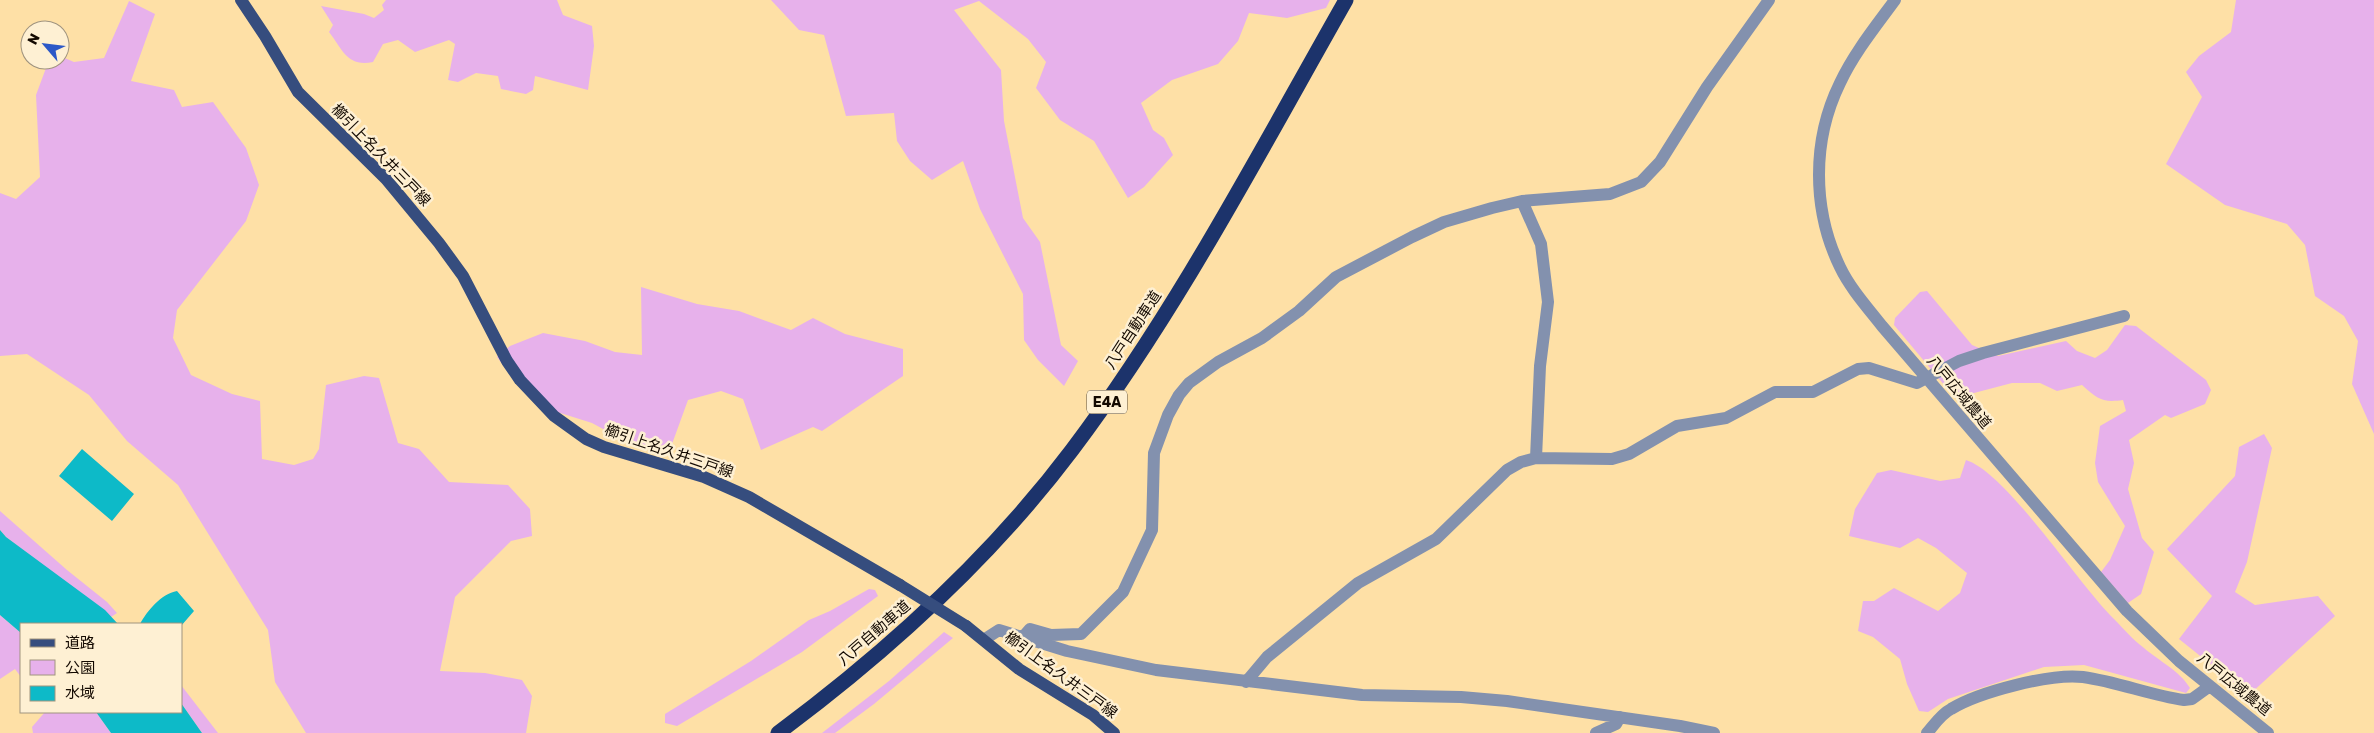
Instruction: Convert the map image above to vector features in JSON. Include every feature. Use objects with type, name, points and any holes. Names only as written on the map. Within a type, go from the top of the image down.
[{"type":"highway","name":"八戸自動車道","points":[[778,733],[863,667],[954,584],[1005,530],[1070,452],[1112,395],[1190,274],[1346,0]]},
{"type":"highway","name":"八戸自動車道","points":[[791,733],[862,679],[964,586],[1012,534],[1074,460],[1118,401],[1196,279],[1356,0]]},
{"type":"main road","name":"櫛引上名久井三戸線","points":[[241,0],[266,36],[298,92],[386,179],[439,243],[463,276],[507,361],[520,380],[554,416],[586,439],[604,447],[704,477],[749,497],[900,585],[966,626],[985,639],[1020,669],[1093,715],[1114,733]]},
{"type":"street","points":[[1023,637],[1030,629],[1051,635],[1081,634],[1123,592],[1152,530],[1154,453],[1168,416],[1179,395],[1189,383],[1218,362],[1262,338],[1299,311],[1336,277],[1367,259],[1444,222],[1522,201],[1610,194],[1641,182],[1650,175],[1708,87],[1769,0]]},
{"type":"street","name":"八戸広域農道","points":[[1895,0],[1860,50],[1832,99],[1825,126],[1819,162],[1820,200],[1826,230],[1840,268],[1863,302],[1926,378],[2121,605],[2156,641],[2268,733]]},
{"type":"street","points":[[1522,201],[1541,244],[1548,302],[1540,366],[1536,458]]},
{"type":"street","points":[[1246,682],[1267,657],[1358,583],[1436,539],[1507,470],[1521,462],[1536,458],[1612,459],[1629,454],[1678,426],[1726,418],[1739,413],[1764,396],[1775,392],[1813,392],[1858,369],[1869,368],[1917,383],[1959,361],[1983,353],[2124,316]]},
{"type":"street","points":[[985,639],[999,630],[1066,652],[1108,661],[1246,682],[1362,696],[1461,697],[1506,701],[1620,717],[1714,733]]},
{"type":"street","points":[[1927,733],[1950,709],[2016,685],[2037,680],[2080,677],[2184,700],[2192,699],[2210,686]]},
{"type":"street","points":[[1596,733],[1616,724],[1620,717]]},
{"type":"green space","points":[[386,0],[557,0],[563,15],[592,26],[594,46],[588,90],[535,76],[533,90],[526,94],[501,89],[498,76],[476,73],[458,82],[448,80],[455,44],[449,40],[415,52],[398,40],[383,44],[373,62],[357,62],[346,56],[329,32],[333,25],[321,6],[364,14],[374,18],[384,10],[382,5]]},
{"type":"green space","points":[[771,0],[1330,0],[1326,8],[1287,18],[1249,13],[1238,41],[1218,64],[1172,80],[1141,103],[1153,130],[1164,138],[1173,155],[1144,187],[1128,198],[1094,141],[1060,120],[1036,88],[1046,62],[1028,39],[979,1],[954,10],[1001,70],[1004,121],[1023,218],[1040,242],[1061,345],[1078,361],[1064,386],[1038,360],[1024,340],[1023,294],[980,209],[963,161],[932,180],[910,161],[897,141],[894,113],[846,116],[824,35],[799,30]]},
{"type":"green space","points":[[2236,0],[2374,0],[2374,434],[2352,384],[2358,341],[2344,316],[2315,296],[2305,245],[2287,224],[2225,205],[2166,164],[2202,97],[2186,72],[2199,56],[2231,32]]},
{"type":"green space","points":[[129,1],[155,14],[131,81],[174,90],[182,107],[213,102],[246,148],[259,185],[246,221],[177,310],[173,338],[191,375],[232,394],[260,401],[262,459],[294,465],[313,459],[319,449],[326,385],[364,376],[379,378],[398,443],[419,449],[449,482],[508,485],[530,509],[532,536],[511,541],[455,597],[440,671],[485,673],[522,680],[532,696],[526,733],[306,733],[275,682],[268,630],[178,485],[127,441],[89,395],[27,354],[0,356],[0,193],[16,199],[40,177],[36,95],[45,70],[70,70],[70,60],[74,62],[104,58]]},
{"type":"green space","points":[[641,287],[697,304],[739,311],[791,330],[813,318],[845,334],[903,349],[903,376],[822,431],[813,427],[761,450],[743,399],[721,391],[688,400],[672,444],[640,449],[592,423],[554,411],[518,385],[497,357],[510,346],[543,333],[585,341],[615,352],[642,355]]},
{"type":"green space","points":[[1927,291],[1972,345],[1998,356],[2066,341],[2077,351],[2095,358],[2107,350],[2125,325],[2136,326],[2206,380],[2211,390],[2205,404],[2171,418],[2165,415],[2129,440],[2134,463],[2128,489],[2142,538],[2154,552],[2141,594],[2128,603],[2101,572],[2110,560],[2125,526],[2098,482],[2095,463],[2100,426],[2126,411],[2123,400],[2110,401],[2101,399],[2082,385],[2057,391],[2040,383],[2012,383],[1955,398],[1894,325],[1895,318],[1920,292]]},
{"type":"green space","points":[[2264,434],[2272,448],[2247,562],[2235,592],[2255,605],[2318,596],[2335,616],[2249,695],[2179,639],[2212,596],[2167,549],[2235,476],[2239,447]]},
{"type":"green space","points":[[1966,460],[1983,469],[2001,485],[2042,531],[2114,619],[2136,642],[2175,671],[2186,682],[2190,688],[2186,693],[2084,665],[2044,667],[1948,699],[1928,712],[1919,711],[1907,684],[1900,659],[1873,637],[1858,631],[1863,601],[1874,601],[1894,588],[1938,611],[1960,593],[1967,573],[1936,548],[1918,538],[1900,548],[1849,536],[1855,509],[1877,473],[1891,470],[1940,481],[1960,478]]},
{"type":"green space","points":[[0,511],[67,570],[107,602],[117,613],[111,617],[6,537],[0,530]]},
{"type":"green space","points":[[869,589],[875,590],[878,596],[802,652],[677,726],[665,723],[665,714],[751,661],[809,620],[830,611]]},
{"type":"green space","points":[[0,615],[20,632],[20,676],[15,669],[0,679]]},
{"type":"green space","points":[[944,632],[953,638],[874,704],[835,733],[822,733],[889,681]]},
{"type":"green space","points":[[182,686],[218,733],[202,733],[182,704]]},
{"type":"green space","points":[[44,713],[97,713],[111,733],[33,733],[32,727]]},
{"type":"water","points":[[82,449],[134,494],[112,521],[59,476]]},
{"type":"water","points":[[0,530],[6,537],[105,610],[117,623],[20,623],[20,632],[0,615]]},
{"type":"water","points":[[177,591],[194,611],[182,625],[182,623],[141,623],[160,599]]},
{"type":"water","points":[[182,704],[202,733],[111,733],[97,713],[182,713]]}]
